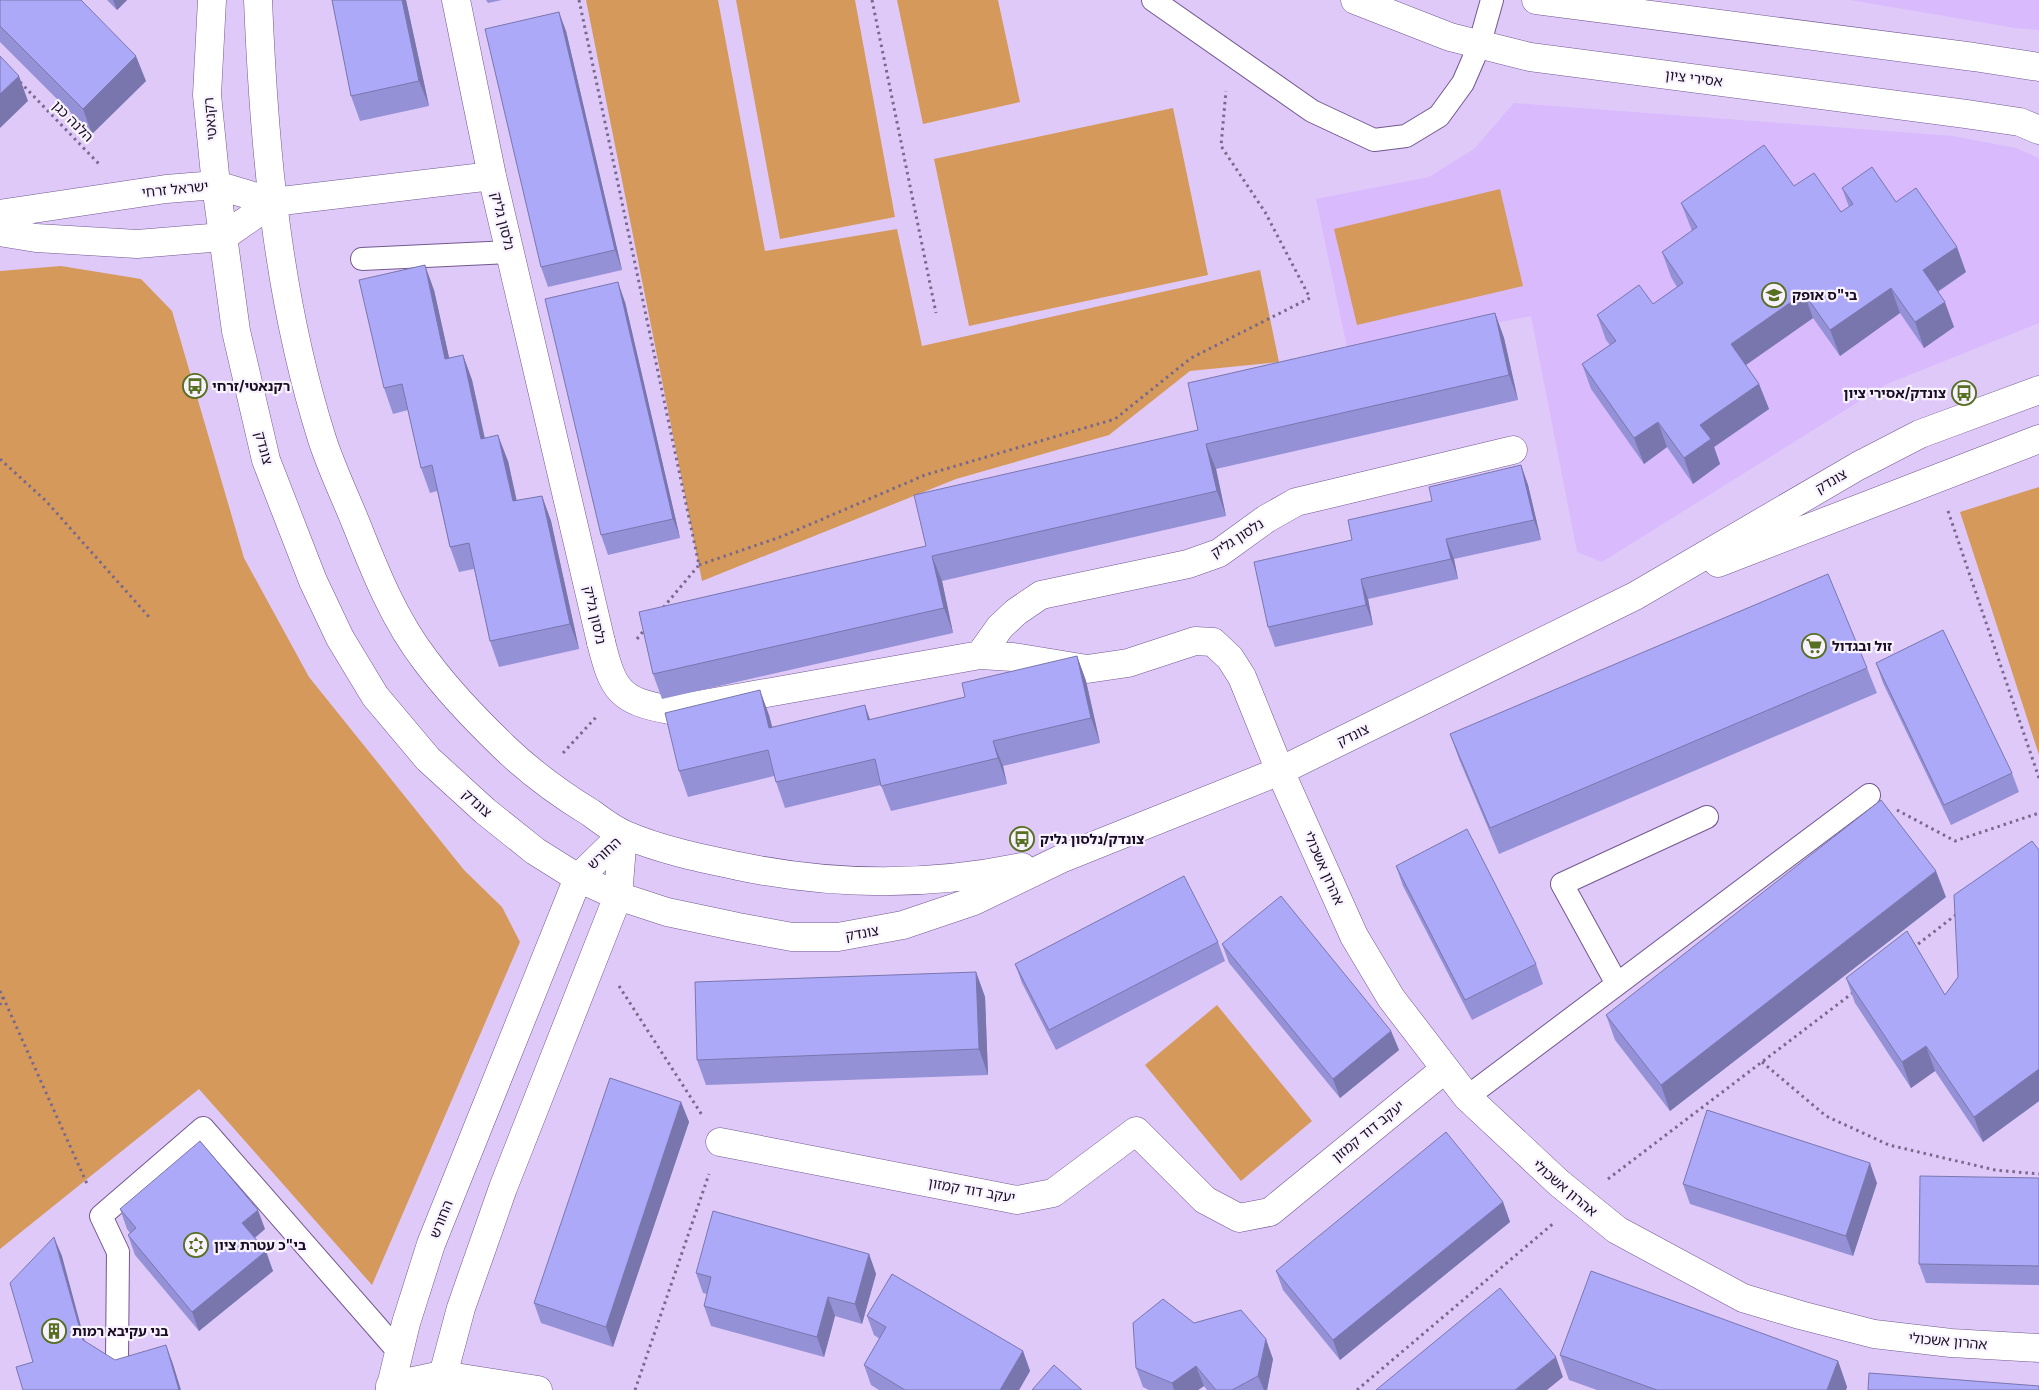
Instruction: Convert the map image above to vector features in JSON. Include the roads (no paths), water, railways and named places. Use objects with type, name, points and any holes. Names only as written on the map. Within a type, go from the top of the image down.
[{"type":"street","name":"רקנאטי","points":[[212,0],[207,95],[223,237]]},
{"type":"street","points":[[0,232],[54,239],[144,244],[223,237],[273,202],[262,106],[258,0]]},
{"type":"street","name":"נלסון גליק","points":[[456,0],[492,176],[600,642],[614,681],[642,705],[670,710],[980,655],[1000,627],[1016,612],[1040,595],[1188,564],[1219,553],[1266,519],[1296,502],[1513,450]]},
{"type":"street","name":"אסירי ציון","points":[[1355,0],[1479,46],[1530,57],[1966,114],[2020,122],[2039,130]]},
{"type":"street","points":[[1536,0],[2039,67]]},
{"type":"street","name":"נלסון גליק","points":[[273,202],[492,176]]},
{"type":"street","name":"ישראל זרחי","points":[[0,214],[130,194],[216,184],[273,202]]},
{"type":"street","name":"צונדק","points":[[273,202],[291,321],[322,440],[369,557],[394,609],[425,660],[472,716],[540,779],[623,834],[684,854],[822,880],[914,882],[973,877],[1063,858]]},
{"type":"street","name":"צונדק","points":[[223,237],[236,331],[266,460],[313,581],[340,638],[375,696],[428,758],[485,812],[535,851],[578,878],[618,896],[667,912],[792,937],[838,937],[903,925],[974,901],[1063,858],[1280,771],[1635,596],[1858,466],[1920,434],[2039,390]]},
{"type":"street","name":"צונדק","points":[[1635,596],[1937,477],[2039,440]]},
{"type":"street","points":[[980,655],[1013,656],[1087,669],[1128,663],[1194,641],[1213,642],[1230,658],[1242,677],[1280,771]]},
{"type":"street","name":"אהרון אשכולי","points":[[1280,771],[1354,936],[1391,998],[1467,1097],[1512,1142],[1580,1201],[1617,1230],[1743,1298],[1800,1315],[1874,1334],[1951,1343],[2039,1348]]},
{"type":"street","name":"החורש","points":[[392,1389],[398,1351],[431,1244],[578,878],[623,834]]},
{"type":"street","name":"החורש","points":[[441,1383],[461,1308],[503,1188],[618,896],[623,834]]},
{"type":"street","name":"יעקב דוד קמזון","points":[[720,1142],[1017,1200],[1053,1193],[1136,1131],[1205,1200],[1240,1218],[1270,1212],[1445,1069]]},
{"type":"street","points":[[392,1389],[441,1383],[538,1390]]},
{"type":"lane","points":[[1153,0],[1312,111],[1374,140],[1406,136],[1439,116],[1463,83],[1479,46],[1492,0]]},
{"type":"lane","points":[[362,259],[510,252]]},
{"type":"lane","points":[[1467,1097],[1869,795]]},
{"type":"lane","points":[[1617,984],[1562,884],[1707,817]]},
{"type":"lane","points":[[117,1360],[118,1252],[101,1216],[203,1128],[398,1351]]},
{"type":"place","name":"בי\"ס אופק","points":[[1774,295]]},
{"type":"place","name":"רקנאטי/זרחי","points":[[195,386]]},
{"type":"place","name":"צונדק/אסירי ציון","points":[[1964,393]]},
{"type":"place","name":"זול ובגדול","points":[[1814,646]]},
{"type":"place","name":"צונדק/נלסון גליק","points":[[1022,839]]},
{"type":"place","name":"בי\"כ עטרת ציון","points":[[196,1245]]},
{"type":"place","name":"בני עקיבא רמות","points":[[54,1331]]}]
